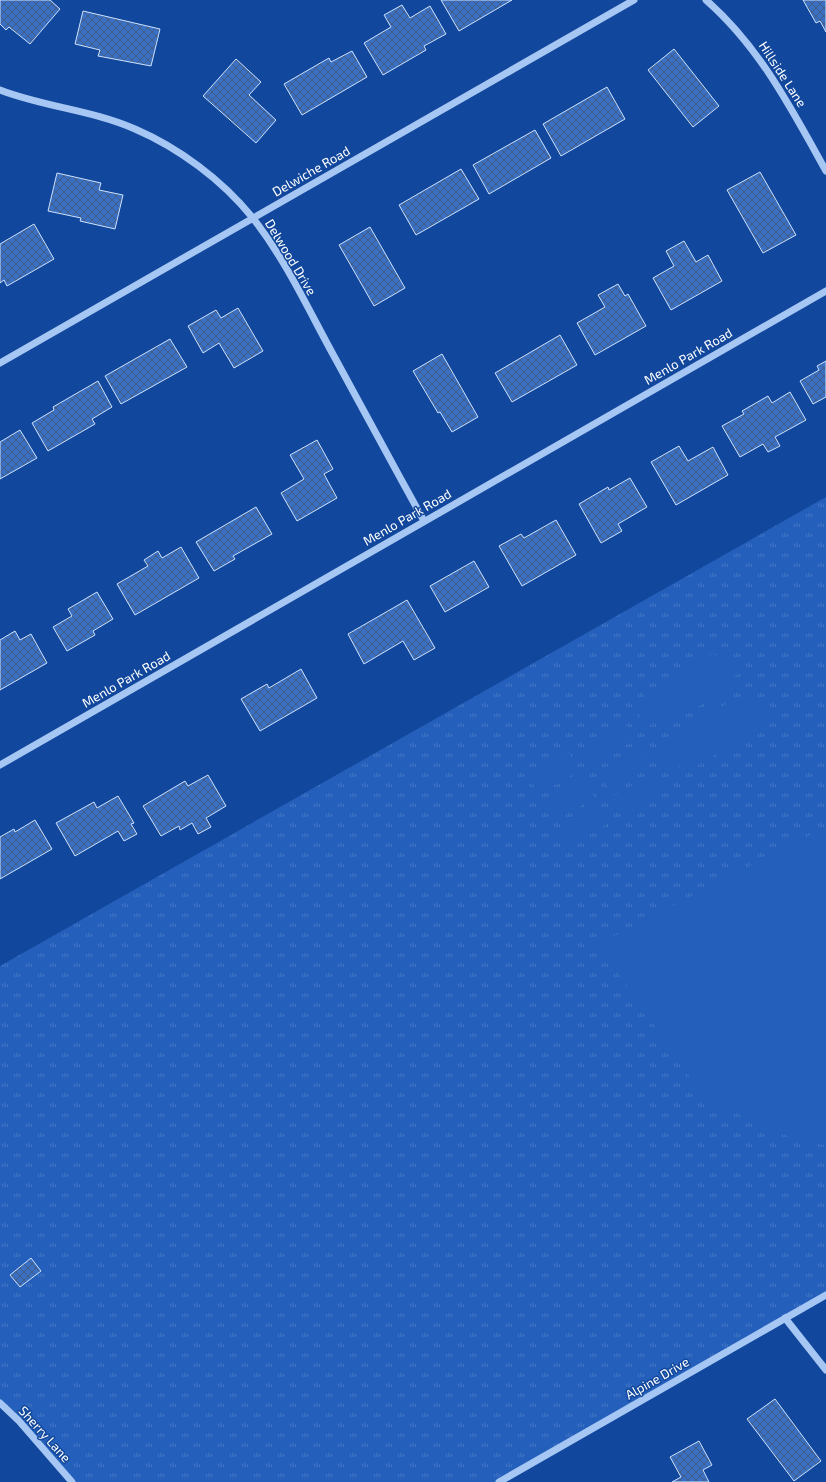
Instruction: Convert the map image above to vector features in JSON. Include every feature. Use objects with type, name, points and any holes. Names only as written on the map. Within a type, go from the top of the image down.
[{"type":"street","name":"Delwiche Road","points":[[0,363],[634,0]]},
{"type":"street","name":"Hillside Lane","points":[[706,0],[717,9],[752,48],[782,90],[826,171]]},
{"type":"street","name":"Delwood Drive","points":[[0,90],[18,97],[94,114],[136,129],[170,147],[202,169],[235,198],[252,218],[281,260],[424,522]]},
{"type":"street","name":"Menlo Park Road","points":[[0,765],[826,291]]},
{"type":"street","name":"Alpine Drive","points":[[499,1482],[826,1294]]},
{"type":"street","points":[[785,1318],[826,1370]]},
{"type":"street","name":"Sherry Lane","points":[[0,1403],[19,1422],[72,1482]]},
{"type":"green space","points":[[826,497],[826,1295],[499,1482],[72,1482],[0,1403],[0,966]]},
{"type":"green space","points":[[714,653],[719,660],[730,653],[741,672],[730,679],[734,686],[662,727],[658,720],[646,727],[635,708],[647,701],[643,694]]},
{"type":"green space","points":[[739,697],[744,704],[756,698],[766,716],[755,723],[759,730],[687,771],[683,764],[670,771],[660,752],[672,745],[668,738]]},
{"type":"green space","points":[[624,721],[635,740],[594,763],[584,745]]},
{"type":"green space","points":[[640,748],[650,766],[609,789],[599,771]]},
{"type":"green space","points":[[569,753],[579,771],[539,794],[528,776]]},
{"type":"green space","points":[[654,773],[665,792],[624,815],[613,796]]},
{"type":"green space","points":[[584,779],[595,798],[554,821],[543,803]]},
{"type":"green space","points":[[599,804],[609,823],[568,846],[558,828]]},
{"type":"green space","points":[[826,827],[826,1145],[797,1140],[705,1099],[598,944]]},
{"type":"building","points":[[0,0],[50,0],[60,9],[30,44],[9,27],[6,30],[0,24]]},
{"type":"building","points":[[441,0],[512,0],[459,31]]},
{"type":"building","points":[[803,0],[826,0],[826,32],[820,21],[816,23]]},
{"type":"building","points":[[402,5],[410,18],[430,6],[446,34],[424,46],[426,50],[383,75],[364,43],[391,27],[384,15]]},
{"type":"building","points":[[83,11],[160,29],[151,66],[98,56],[100,50],[75,44]]},
{"type":"building","points":[[674,49],[719,106],[693,127],[648,70]]},
{"type":"building","points":[[352,51],[367,77],[302,115],[284,84],[329,58],[331,62]]},
{"type":"building","points":[[236,59],[261,82],[249,95],[276,120],[256,143],[203,96]]},
{"type":"building","points":[[607,87],[625,119],[561,156],[543,124]]},
{"type":"building","points":[[535,130],[551,158],[489,194],[473,165]]},
{"type":"building","points":[[461,169],[479,199],[416,235],[399,205]]},
{"type":"building","points":[[760,172],[796,235],[763,253],[727,190]]},
{"type":"building","points":[[57,173],[101,183],[99,190],[123,195],[115,229],[80,221],[81,218],[48,211]]},
{"type":"building","points":[[34,224],[54,259],[7,286],[4,280],[0,283],[0,244]]},
{"type":"building","points":[[370,227],[405,288],[374,306],[339,245]]},
{"type":"building","points":[[684,241],[696,262],[708,255],[722,281],[671,310],[653,278],[674,266],[666,251]]},
{"type":"building","points":[[618,284],[625,296],[628,294],[646,326],[595,355],[577,323],[605,307],[598,295]]},
{"type":"building","points":[[238,308],[263,351],[234,368],[219,343],[203,353],[188,326],[216,310],[221,318]]},
{"type":"building","points":[[560,335],[577,365],[512,402],[495,373]]},
{"type":"building","points":[[170,339],[187,367],[121,404],[105,376]]},
{"type":"building","points":[[442,354],[478,417],[452,432],[440,412],[438,413],[413,371]]},
{"type":"building","points":[[826,361],[826,397],[813,404],[800,381],[819,370],[817,366]]},
{"type":"building","points":[[98,381],[112,407],[92,419],[95,424],[48,451],[32,423],[54,410],[53,407]]},
{"type":"building","points":[[790,392],[806,420],[775,437],[780,446],[768,452],[763,444],[740,457],[722,426],[744,414],[742,411],[768,396],[772,403]]},
{"type":"building","points":[[20,430],[37,458],[0,479],[0,442]]},
{"type":"building","points":[[317,440],[333,469],[324,474],[337,498],[297,521],[281,493],[304,479],[290,455]]},
{"type":"building","points":[[679,446],[688,461],[713,447],[728,475],[676,505],[651,462]]},
{"type":"building","points":[[630,478],[647,507],[618,524],[622,531],[601,543],[579,504],[608,487],[609,490]]},
{"type":"building","points":[[256,507],[272,534],[233,556],[235,559],[214,571],[196,542]]},
{"type":"building","points":[[556,520],[576,555],[522,586],[499,546],[521,534],[524,538]]},
{"type":"building","points":[[181,547],[199,578],[135,615],[117,584],[148,566],[144,560],[158,551],[162,558]]},
{"type":"building","points":[[474,561],[489,587],[445,612],[430,586]]},
{"type":"building","points":[[97,592],[113,619],[93,631],[95,635],[67,651],[53,627],[72,616],[68,609]]},
{"type":"building","points":[[407,600],[435,648],[414,660],[403,641],[364,664],[348,634]]},
{"type":"building","points":[[15,631],[20,640],[31,634],[47,663],[0,690],[0,640]]},
{"type":"building","points":[[301,669],[317,698],[260,731],[241,699],[267,684],[269,688]]},
{"type":"building","points":[[208,775],[226,806],[206,818],[211,827],[198,834],[192,823],[180,830],[179,826],[161,836],[143,806],[185,781],[188,786]]},
{"type":"building","points":[[118,796],[134,823],[131,824],[137,834],[124,841],[118,831],[75,856],[56,823],[94,802],[97,808]]},
{"type":"building","points":[[35,820],[52,849],[0,879],[0,837],[14,829],[15,832]]},
{"type":"building","points":[[31,1258],[41,1271],[20,1287],[10,1275]]},
{"type":"building","points":[[775,1399],[821,1461],[794,1481],[747,1419]]},
{"type":"building","points":[[699,1441],[712,1465],[703,1470],[709,1482],[672,1482],[681,1477],[670,1457]]}]
